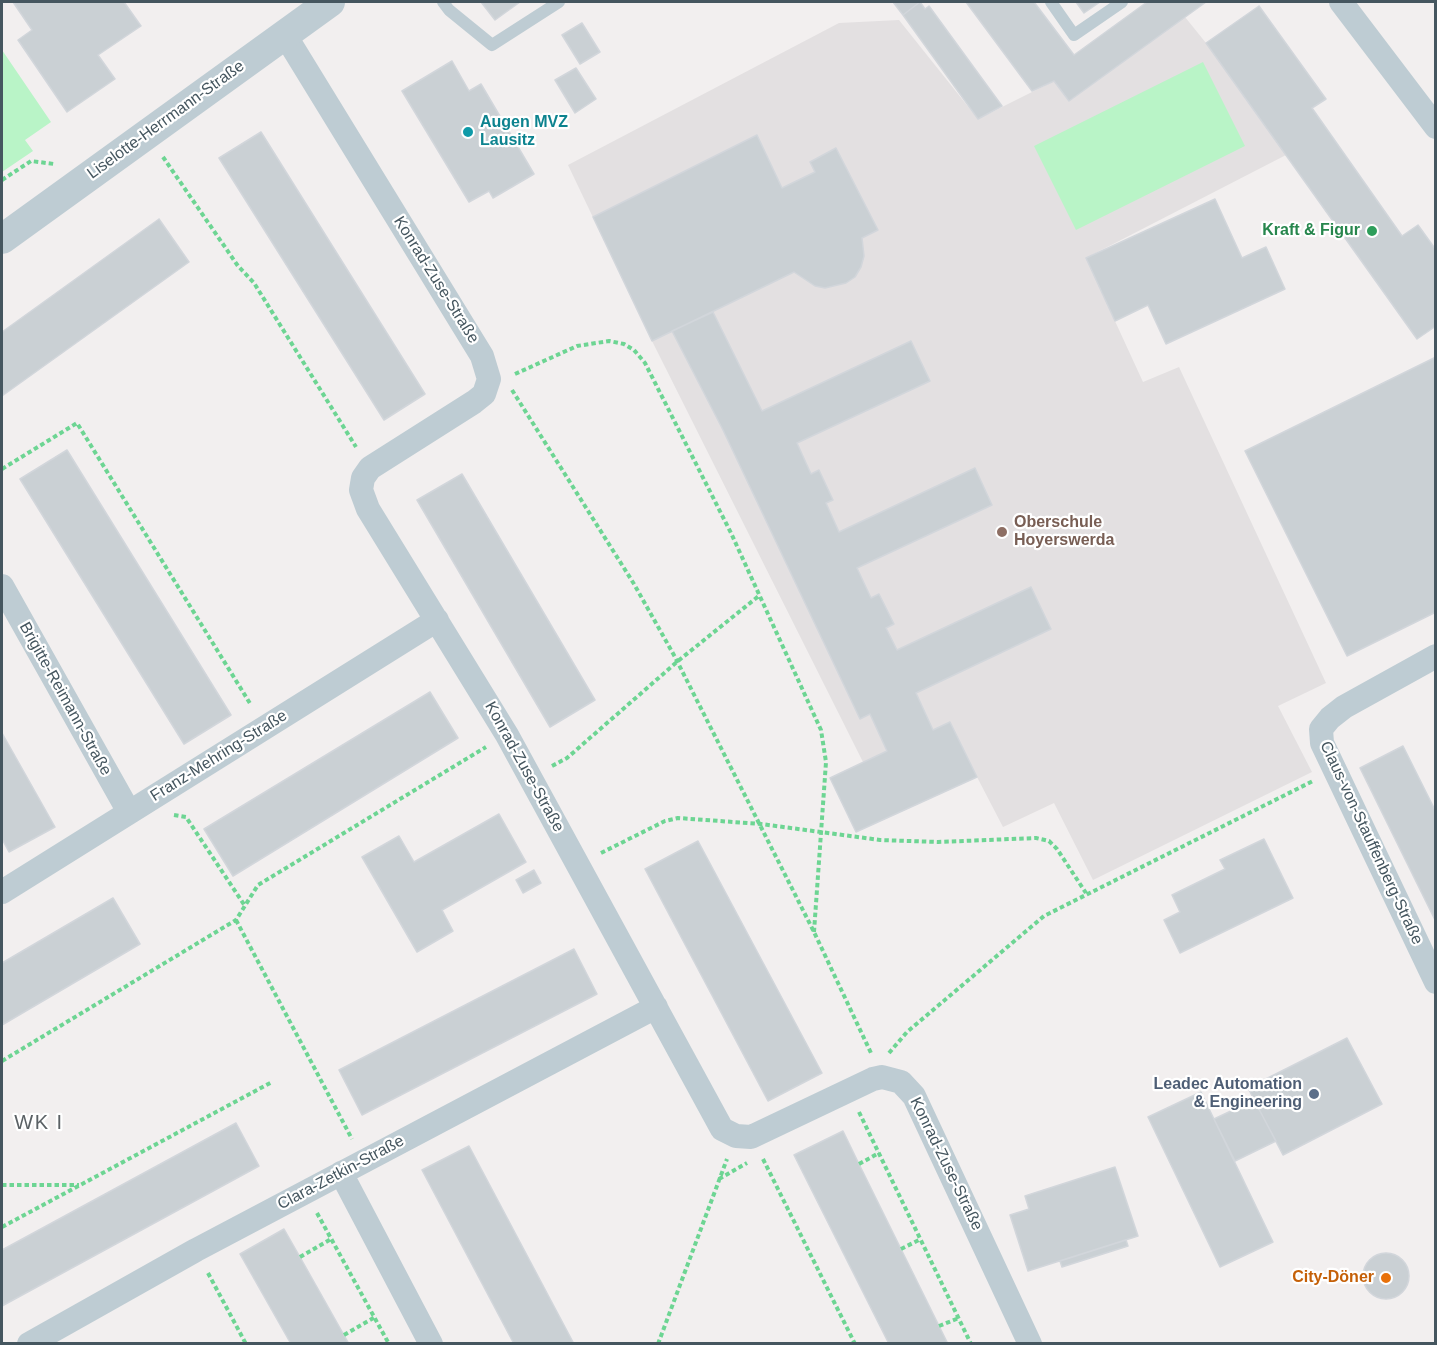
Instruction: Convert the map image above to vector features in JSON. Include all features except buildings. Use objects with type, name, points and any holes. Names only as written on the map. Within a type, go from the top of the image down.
[{"type":"street","name":"Liselotte-Herrmann-Straße","points":[[2,240],[330,2]]},
{"type":"street","points":[[1341,2],[1436,128]]},
{"type":"street","name":"Konrad-Zuse-Straße","points":[[285,34],[482,356],[489,379],[497,384]]},
{"type":"street","points":[[370,468],[474,402],[497,384]]},
{"type":"street","name":"Konrad-Zuse-Straße","points":[[370,468],[363,478],[361,490],[363,499],[507,735],[722,1129],[749,1143]]},
{"type":"street","name":"Brigitte-Reimann-Straße","points":[[2,586],[129,812]]},
{"type":"street","name":"Franz-Mehring-Straße","points":[[2,892],[437,620]]},
{"type":"street","name":"Claus-von-Stauffenberg-Straße","points":[[1436,656],[1330,718],[1320,729],[1322,743],[1436,982]]},
{"type":"street","name":"Clara-Zetkin-Straße","points":[[29,1344],[196,1250],[656,1007]]},
{"type":"street","name":"Konrad-Zuse-Straße","points":[[880,1073],[901,1082],[914,1096],[1030,1344]]},
{"type":"street","points":[[749,1143],[880,1073]]},
{"type":"street","points":[[341,1173],[431,1344]]},
{"type":"lane","points":[[443,2],[449,10],[492,45],[559,2]]},
{"type":"lane","points":[[1051,2],[1074,35],[1122,2]]},
{"type":"path","points":[[147,134],[238,266],[254,283],[370,468]]},
{"type":"path","points":[[814,932],[826,762],[821,730],[760,595],[645,363],[634,350],[624,344],[609,341],[577,346],[497,384],[634,584],[678,661],[814,932],[880,1073]]},
{"type":"path","points":[[2,469],[77,423],[265,728]]},
{"type":"path","points":[[531,779],[567,758],[678,661],[760,595]]},
{"type":"path","points":[[2,1061],[236,920],[258,885],[507,735]]},
{"type":"path","points":[[880,1073],[907,1032],[1022,932],[1044,916],[1086,892],[1335,771]]},
{"type":"path","points":[[153,798],[163,814],[186,817],[245,906]]},
{"type":"path","points":[[578,865],[651,828],[678,818],[938,842],[1036,838],[1049,842],[1057,849],[1086,892]]},
{"type":"path","points":[[236,920],[363,1161]]},
{"type":"path","points":[[2,1227],[272,1082]]},
{"type":"path","points":[[858,1108],[971,1344]]},
{"type":"path","points":[[719,1179],[749,1143]]},
{"type":"path","points":[[658,1344],[719,1179],[749,1143]]},
{"type":"path","points":[[749,1143],[855,1344]]},
{"type":"path","points":[[859,1164],[879,1154]]},
{"type":"path","points":[[2,1185],[80,1185]]},
{"type":"path","points":[[305,1193],[389,1344]]},
{"type":"path","points":[[300,1257],[331,1239]]},
{"type":"path","points":[[901,1249],[921,1239]]},
{"type":"path","points":[[196,1250],[246,1344]]},
{"type":"path","points":[[345,1335],[375,1317]]},
{"type":"path","points":[[939,1326],[959,1317]]},
{"type":"shaded area","name":"Oberschule Hoyerswerda","points":[[1185,17],[1286,155],[1086,258],[1143,382],[1179,367],[1326,683],[1278,706],[1312,772],[1093,880],[1054,803],[1003,827],[977,777],[856,832],[830,778],[863,762],[652,341],[568,165],[839,23],[899,20],[978,119],[1054,81],[1069,100]]},
{"type":"green space","points":[[2,50],[51,122],[25,140],[33,151],[2,172]]},
{"type":"green space","points":[[1203,62],[1245,146],[1076,230],[1034,146]]},
{"type":"place","name":"Augen MVZ Lausitz","points":[[468,132]]},
{"type":"place","name":"Kraft & Figur","points":[[1372,231]]},
{"type":"place","name":"Oberschule Hoyerswerda","points":[[1002,532]]},
{"type":"place","name":"Leadec Automation & Engineering","points":[[1314,1094]]},
{"type":"place","name":"City-Döner","points":[[1386,1278]]},
{"type":"district","name":"WK I","points":[[39,1123]]}]
